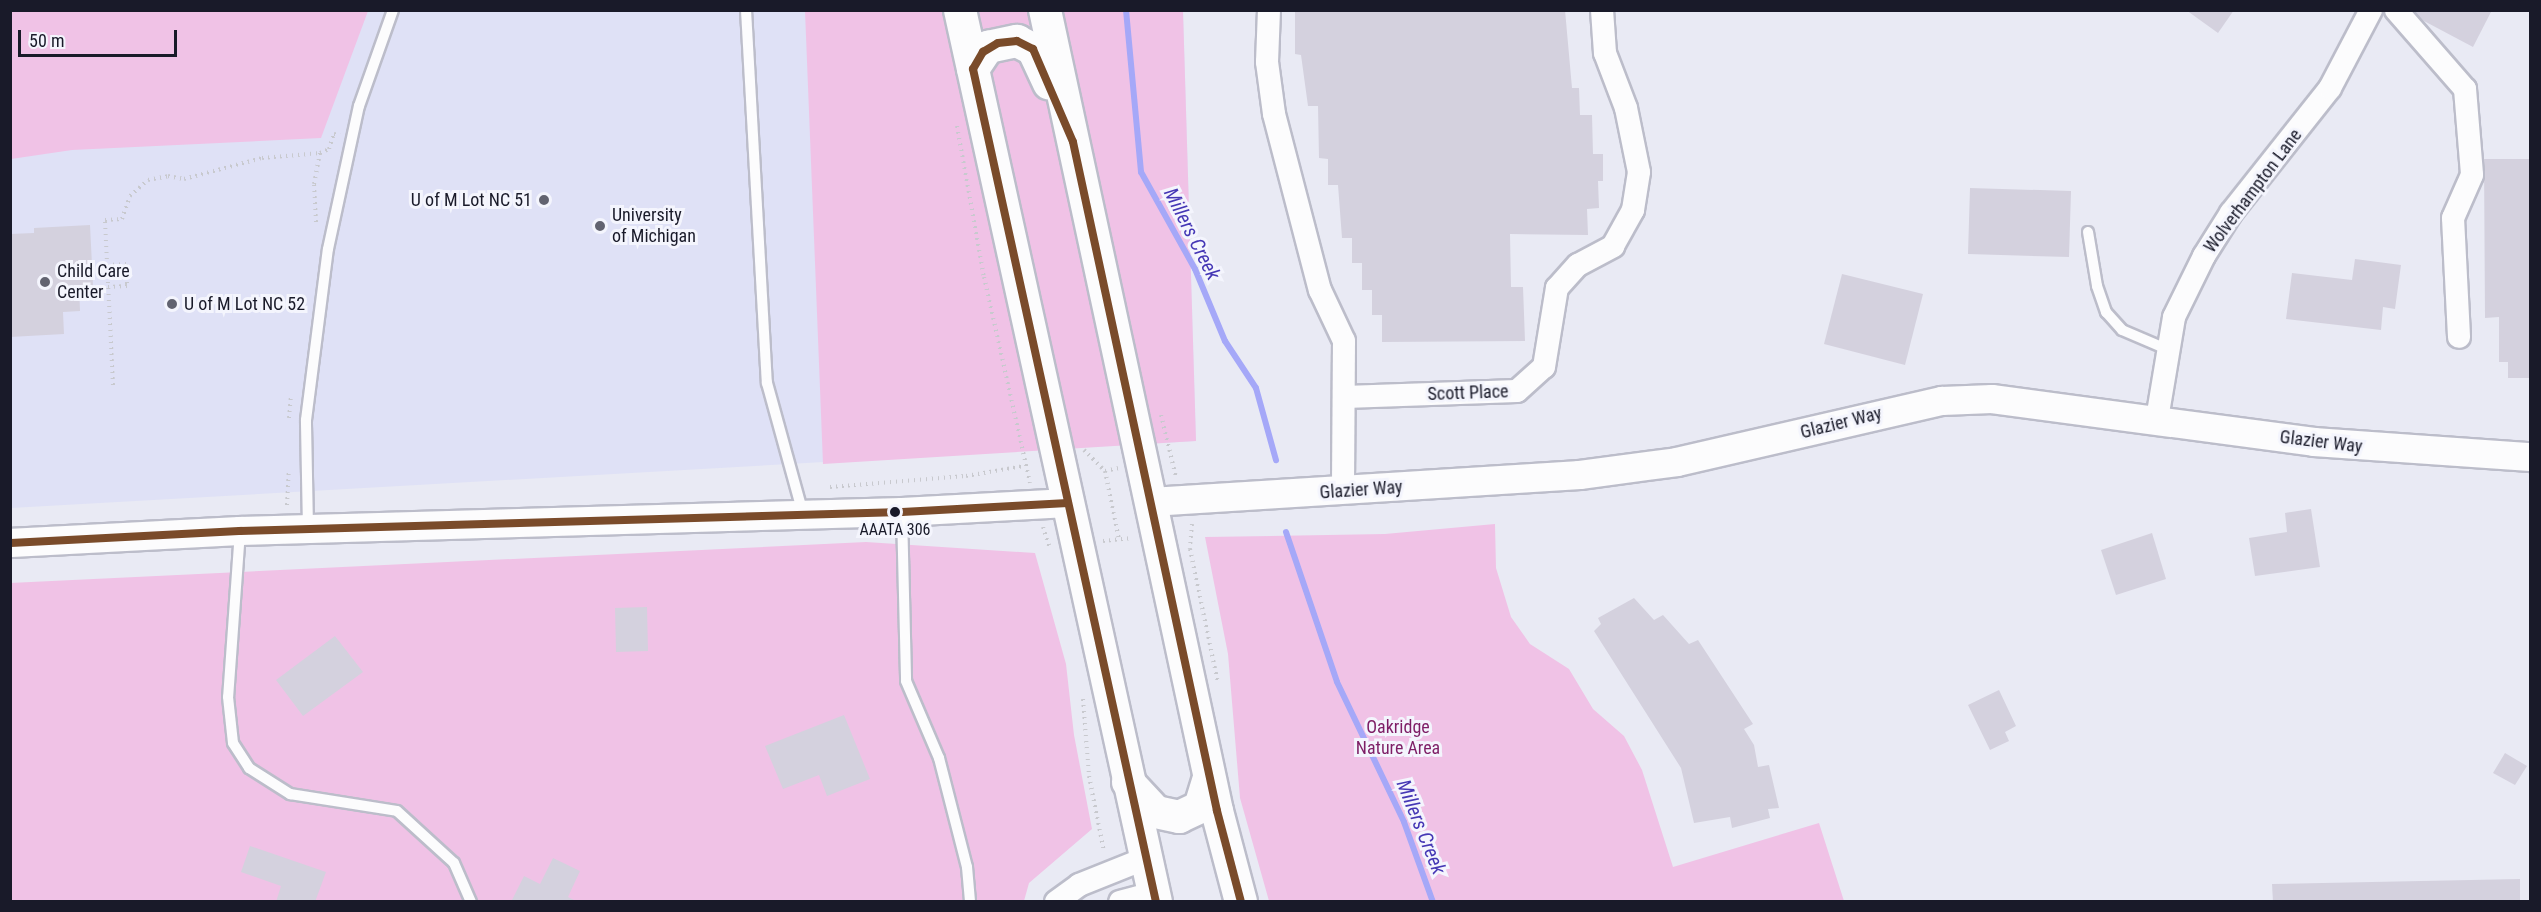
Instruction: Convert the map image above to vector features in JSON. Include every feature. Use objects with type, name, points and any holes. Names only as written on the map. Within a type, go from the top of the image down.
[{"type":"main road","points":[[960,10],[1127,782],[1154,897]]},
{"type":"main road","points":[[1045,10],[1209,777],[1241,902]]},
{"type":"main road","points":[[973,69],[983,52],[998,43],[1017,41],[1033,49],[1073,142]]},
{"type":"main road","points":[[1127,782],[1156,812],[1179,817],[1200,807],[1209,777]]},
{"type":"street","points":[[1269,10],[1267,62],[1274,114],[1320,290],[1344,341],[1343,491]]},
{"type":"street","name":"Scott Place","points":[[1345,397],[1517,391],[1544,368],[1557,288],[1578,265],[1613,246],[1633,210],[1639,171],[1626,108],[1605,54],[1602,10]]},
{"type":"street","name":"Wolverhampton Lane","points":[[2157,419],[2174,317],[2204,256],[2231,213],[2330,88],[2371,10]]},
{"type":"street","points":[[2396,10],[2464,89],[2472,175],[2453,218],[2459,337]]},
{"type":"street","name":"Glazier Way","points":[[1151,502],[1580,475],[1677,462],[1942,401],[2001,400],[2157,419],[2314,442],[2530,457]]},
{"type":"street","points":[[10,543],[240,531],[902,512],[1068,503]]},
{"type":"street","points":[[1056,902],[1079,885],[1144,859]]},
{"type":"street","points":[[1120,902],[1154,897]]},
{"type":"lane","points":[[308,529],[306,420],[328,249],[359,106],[393,10]]},
{"type":"lane","points":[[746,10],[766,383],[803,514]]},
{"type":"lane","points":[[2088,232],[2097,286],[2106,312],[2122,330],[2169,350]]},
{"type":"lane","points":[[902,512],[906,681],[939,758],[968,867],[970,902]]},
{"type":"lane","points":[[240,531],[228,697],[233,743],[249,768],[290,794],[397,811],[454,863],[471,902]]},
{"type":"path","points":[[956,123],[1027,475]]},
{"type":"path","points":[[113,385],[105,220],[122,219],[130,196],[148,180],[168,176],[184,179],[262,158],[320,153],[329,149],[334,134]]},
{"type":"path","points":[[314,183],[320,153]]},
{"type":"path","points":[[107,265],[126,264],[127,286],[108,287]]},
{"type":"path","points":[[1169,445],[1177,482]]},
{"type":"path","points":[[1074,452],[1084,450],[1105,471],[1119,539]]},
{"type":"path","points":[[1007,471],[1024,466]]},
{"type":"path","points":[[1105,471],[1120,468]]},
{"type":"path","points":[[1194,528],[1189,541],[1217,674]]},
{"type":"path","points":[[1100,542],[1136,537]]},
{"type":"path","points":[[1083,700],[1084,736],[1102,846]]},
{"type":"shaded area","name":"University of Michigan","points":[[11,11],[1183,11],[1196,441],[11,508]]},
{"type":"green space","points":[[10,11],[368,11],[321,138],[72,150],[11,159]]},
{"type":"green space","points":[[805,11],[1183,11],[1196,441],[823,464]]},
{"type":"green space","name":"Oakridge Nature Area","points":[[1495,524],[1496,568],[1511,617],[1530,644],[1569,669],[1593,709],[1624,736],[1642,770],[1673,867],[1819,823],[1844,901],[1269,901],[1240,798],[1228,654],[1205,537],[1385,534]]},
{"type":"green space","points":[[866,542],[1035,553],[1066,664],[1074,735],[1092,829],[1029,883],[1024,901],[11,901],[10,583]]},
{"type":"building","points":[[1295,10],[1565,10],[1572,88],[1579,88],[1580,115],[1592,115],[1593,154],[1603,154],[1603,181],[1598,181],[1599,208],[1587,209],[1588,235],[1510,234],[1511,287],[1523,287],[1525,341],[1382,342],[1382,315],[1372,315],[1372,290],[1362,290],[1362,263],[1352,263],[1352,238],[1342,238],[1338,185],[1328,185],[1328,159],[1319,158],[1318,106],[1308,106],[1301,55],[1295,54]]},
{"type":"building","points":[[2186,10],[2234,10],[2218,33]]},
{"type":"building","points":[[2414,10],[2492,10],[2473,47],[2424,21]]},
{"type":"building","points":[[2484,159],[2530,159],[2530,378],[2508,378],[2508,362],[2499,362],[2499,317],[2485,318]]},
{"type":"building","points":[[1970,188],[2071,191],[2069,257],[1968,254]]},
{"type":"building","name":"Child Care Center","points":[[90,225],[93,285],[79,285],[80,311],[63,312],[64,334],[10,337],[10,234],[34,233],[34,228]]},
{"type":"building","points":[[2355,259],[2401,265],[2395,309],[2383,307],[2381,330],[2286,319],[2292,273],[2352,280]]},
{"type":"building","points":[[1842,274],[1923,294],[1905,365],[1824,344]]},
{"type":"building","points":[[2311,509],[2320,567],[2255,576],[2249,538],[2287,532],[2285,513]]},
{"type":"building","points":[[2152,533],[2166,579],[2116,595],[2101,550]]},
{"type":"building","points":[[1634,598],[1654,620],[1663,615],[1689,644],[1698,640],[1753,724],[1744,729],[1754,745],[1758,767],[1769,765],[1779,808],[1768,809],[1770,818],[1732,828],[1730,817],[1694,823],[1681,768],[1594,631],[1601,624],[1598,618]]},
{"type":"building","points":[[647,607],[648,651],[616,652],[615,608]]},
{"type":"building","points":[[335,636],[363,672],[303,716],[276,680]]},
{"type":"building","points":[[1999,690],[2016,726],[2005,732],[2009,741],[1990,750],[1968,705]]},
{"type":"building","points":[[844,715],[870,779],[827,796],[819,775],[783,789],[765,746]]},
{"type":"building","points":[[2505,753],[2527,766],[2515,785],[2493,773]]},
{"type":"building","points":[[250,846],[326,872],[315,902],[276,902],[281,886],[241,872]]},
{"type":"building","points":[[553,858],[580,871],[568,897],[578,902],[511,902],[524,876],[540,884]]},
{"type":"building","points":[[2520,879],[2520,902],[2273,902],[2272,884]]},
{"type":"waterway","name":"Millers Creek","points":[[1126,10],[1141,172],[1195,269],[1225,341],[1256,388],[1276,460]]},
{"type":"waterway","name":"Millers Creek","points":[[1286,532],[1337,682],[1404,822],[1433,902]]},
{"type":"transit line","points":[[1156,902],[973,69],[983,52],[998,43],[1017,41],[1033,49],[1073,142],[1217,811],[1241,902]]},
{"type":"transit line","points":[[10,543],[240,531],[902,512],[1068,503]]},
{"type":"place","name":"U of M Lot NC 51","points":[[544,200]]},
{"type":"place","name":"University of Michigan","points":[[600,226]]},
{"type":"place","name":"Child Care Center","points":[[45,282]]},
{"type":"place","name":"U of M Lot NC 52","points":[[172,304]]},
{"type":"place","name":"AAATA 306","points":[[895,512]]}]
